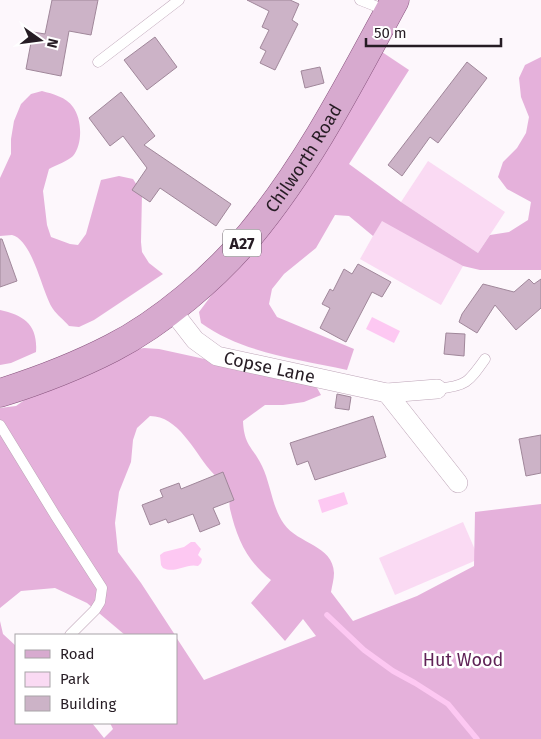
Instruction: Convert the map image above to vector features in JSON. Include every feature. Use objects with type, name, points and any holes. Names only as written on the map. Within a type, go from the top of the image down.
[{"type":"main road","name":"Chilworth Road","points":[[0,393],[44,378],[113,348],[171,309],[220,266],[249,236],[272,206],[322,131],[392,6]]},
{"type":"street","name":"Copse Lane","points":[[171,309],[195,340],[217,356],[386,393],[437,389]]},
{"type":"street","points":[[386,393],[458,483]]},
{"type":"lane","points":[[98,62],[180,0]]},
{"type":"lane","points":[[360,0],[392,6]]},
{"type":"lane","points":[[437,389],[454,388],[464,384],[474,375],[485,359]]},
{"type":"lane","points":[[0,425],[55,516],[102,588],[100,602],[95,610],[71,634]]},
{"type":"green space","points":[[376,48],[409,70],[349,164],[401,202],[478,253],[490,235],[509,232],[528,220],[531,202],[507,189],[498,177],[503,162],[517,148],[526,133],[529,117],[521,97],[519,78],[525,65],[541,57],[541,270],[480,270],[463,266],[382,221],[373,236],[349,216],[335,215],[316,248],[284,274],[272,289],[269,304],[277,317],[354,349],[347,370],[271,354],[217,333],[201,323],[199,312],[237,261]]},
{"type":"green space","points":[[42,91],[59,96],[67,101],[76,112],[80,125],[80,138],[76,151],[73,156],[49,169],[43,191],[47,225],[51,237],[78,245],[86,234],[101,180],[119,176],[133,179],[142,193],[142,252],[149,263],[163,274],[94,320],[79,327],[69,326],[53,309],[26,246],[12,235],[0,236],[0,178],[11,154],[14,121],[21,104],[31,94]]},
{"type":"green space","points":[[428,161],[505,212],[478,253],[401,202]]},
{"type":"green space","points":[[382,220],[463,266],[441,305],[360,259]]},
{"type":"green space","points":[[0,310],[16,315],[28,323],[35,335],[36,352],[11,363],[0,365]]},
{"type":"green space","name":"Hut Wood","points":[[144,348],[159,349],[316,386],[321,395],[304,402],[265,405],[243,421],[245,436],[265,473],[274,503],[284,524],[290,531],[328,556],[334,573],[331,592],[353,621],[417,596],[474,566],[475,512],[541,504],[541,739],[0,739],[0,621],[3,634],[15,645],[15,724],[93,724],[104,738],[113,729],[110,724],[178,724],[178,640],[204,680],[316,636],[303,619],[285,641],[251,603],[271,580],[255,565],[244,549],[233,520],[226,487],[177,428],[160,418],[150,416],[137,428],[133,440],[131,462],[119,492],[115,523],[118,552],[174,634],[124,634],[87,603],[55,588],[21,591],[0,608],[0,408],[16,406],[40,389],[127,351]]},
{"type":"green space","points":[[463,522],[479,559],[395,595],[379,558]]},
{"type":"shaded area","points":[[372,317],[400,331],[394,343],[366,329]]},
{"type":"shaded area","points":[[344,492],[348,504],[322,513],[318,500]]},
{"type":"shaded area","points":[[191,542],[195,542],[201,549],[198,555],[202,559],[198,566],[194,565],[172,570],[163,568],[160,555],[164,552],[184,547]]},
{"type":"building","points":[[52,0],[98,0],[91,35],[69,31],[61,76],[26,69],[33,32],[45,34]]},
{"type":"building","points":[[247,0],[290,0],[299,4],[292,20],[298,24],[275,70],[260,63],[266,51],[260,48],[269,30],[262,27],[269,11]]},
{"type":"building","points":[[155,37],[177,67],[147,90],[124,60]]},
{"type":"building","points":[[467,62],[487,78],[438,143],[430,137],[402,176],[388,165]]},
{"type":"building","points":[[320,67],[324,83],[305,88],[301,71]]},
{"type":"building","points":[[121,92],[155,136],[144,145],[231,204],[216,226],[160,188],[150,202],[132,190],[147,168],[123,136],[110,146],[89,118]]},
{"type":"building","points":[[0,239],[2,239],[17,281],[0,287]]},
{"type":"building","points":[[358,264],[391,282],[382,297],[372,292],[346,342],[320,328],[330,308],[322,304],[330,289],[333,291],[344,269],[352,274]]},
{"type":"building","points":[[529,279],[534,284],[541,279],[541,308],[516,330],[495,305],[477,333],[459,322],[462,314],[483,284],[514,292]]},
{"type":"building","points":[[446,333],[465,334],[464,356],[444,354]]},
{"type":"building","points":[[337,394],[351,397],[349,410],[335,408]]},
{"type":"building","points":[[373,416],[386,457],[315,480],[308,461],[297,465],[290,443]]},
{"type":"building","points":[[541,435],[541,473],[526,476],[519,439]]},
{"type":"building","points":[[223,472],[234,500],[213,508],[220,524],[200,532],[193,514],[168,523],[166,519],[150,525],[142,505],[163,497],[160,490],[179,483],[181,489]]},
{"type":"waterway","points":[[327,615],[364,650],[393,671],[448,704],[477,739]]}]
